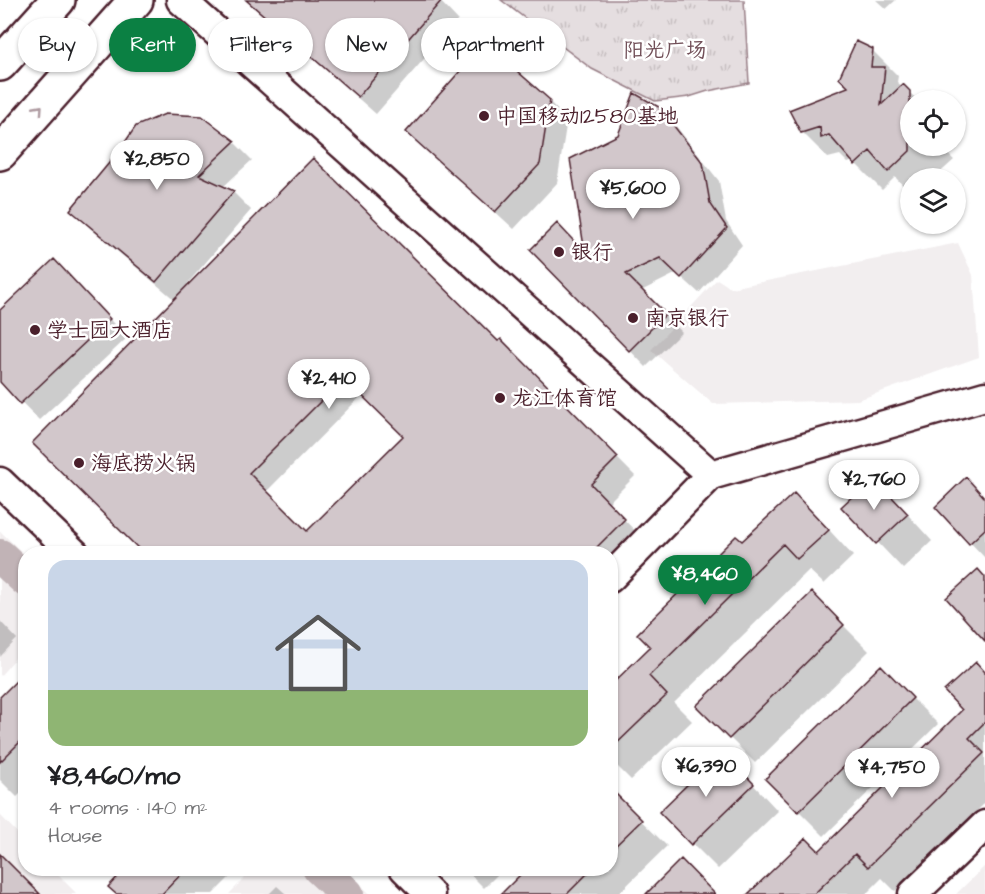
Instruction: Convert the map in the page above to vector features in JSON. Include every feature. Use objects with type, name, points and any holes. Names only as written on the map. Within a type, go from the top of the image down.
[{"type":"main road","points":[[0,64],[57,0]]},
{"type":"main road","points":[[0,153],[136,0]]},
{"type":"street","points":[[181,0],[711,476]]},
{"type":"street","points":[[618,570],[711,476],[985,396]]},
{"type":"street","points":[[0,482],[67,546]]},
{"type":"street","points":[[913,894],[985,825]]},
{"type":"street","points":[[412,876],[430,894]]},
{"type":"shaded area","points":[[958,243],[973,275],[979,357],[858,400],[713,404],[651,350],[717,279],[731,288]]},
{"type":"shaded area","points":[[0,531],[18,548],[18,655],[0,676]]},
{"type":"shaded area","points":[[0,815],[18,834],[18,876],[59,876],[77,894],[0,894]]},
{"type":"shaded area","points":[[985,866],[985,894],[956,894]]},
{"type":"shaded area","points":[[247,876],[352,876],[370,894],[229,894]]},
{"type":"green space","name":"阳光广场","points":[[501,0],[744,0],[749,83],[689,97],[655,101],[592,69],[566,49],[566,18],[525,18]]},
{"type":"building","points":[[246,0],[442,0],[426,18],[421,18],[421,24],[409,38],[409,18],[325,18],[325,68],[313,58],[313,18],[267,18]]},
{"type":"building","points":[[856,41],[873,49],[871,67],[885,67],[881,105],[903,84],[909,90],[900,90],[900,156],[905,156],[888,172],[870,151],[855,165],[829,135],[821,138],[820,127],[801,133],[789,110],[848,87],[839,78]]},
{"type":"building","points":[[329,72],[380,72],[358,97]]},
{"type":"building","name":"中国移动12580基地","points":[[459,72],[518,72],[550,100],[540,164],[495,212],[406,132]]},
{"type":"building","points":[[634,93],[659,107],[703,163],[710,203],[727,228],[681,278],[660,258],[626,274],[666,314],[629,351],[530,250],[557,223],[585,253],[570,159],[618,135]]},
{"type":"building","points":[[165,114],[202,116],[235,141],[199,175],[234,191],[156,282],[70,210],[119,151],[136,126]]},
{"type":"building","points":[[313,158],[498,341],[501,339],[618,457],[591,484],[625,519],[598,546],[136,546],[32,443]],"holes":[[[344,378],[403,436],[307,531],[249,473]]]},
{"type":"building","points":[[54,259],[110,319],[20,404],[0,382],[0,310]]},
{"type":"building","points":[[873,477],[908,514],[876,544],[841,507]]},
{"type":"building","points":[[966,477],[985,498],[985,529],[969,544],[935,507]]},
{"type":"building","points":[[794,493],[829,530],[797,559],[783,544],[649,676],[667,695],[618,742],[618,678],[650,647],[637,634],[736,536],[742,541]]},
{"type":"building","points":[[978,569],[985,577],[985,641],[946,598]]},
{"type":"building","points":[[812,592],[844,625],[729,739],[696,706]]},
{"type":"building","points":[[976,662],[985,672],[985,722],[969,738],[984,753],[868,867],[855,854],[814,894],[748,894],[806,838],[819,851],[962,710],[944,691]]},
{"type":"building","points":[[881,665],[913,698],[798,812],[765,779]]},
{"type":"building","points":[[18,679],[18,744],[0,762],[0,697]]},
{"type":"building","points":[[722,751],[754,784],[691,845],[659,812]]},
{"type":"building","points":[[618,796],[642,820],[618,843]]},
{"type":"building","points":[[0,854],[18,872],[18,876],[22,876],[40,894],[0,894]]},
{"type":"building","points":[[681,859],[715,894],[646,894]]},
{"type":"building","points":[[118,876],[179,876],[162,894],[116,894],[108,887]]},
{"type":"building","points":[[519,876],[585,876],[567,894],[501,894]]},
{"type":"waterway","points":[[0,556],[18,573]]},
{"type":"waterway","points":[[328,876],[347,894]]},
{"type":"place","name":"中国移动12580基地","points":[[484,116]]},
{"type":"place","name":"银行","points":[[559,252]]},
{"type":"place","name":"南京银行","points":[[633,318]]},
{"type":"place","name":"学士园大酒店","points":[[35,330]]},
{"type":"place","name":"龙江体育馆","points":[[500,398]]},
{"type":"place","name":"海底捞火锅","points":[[79,463]]}]
